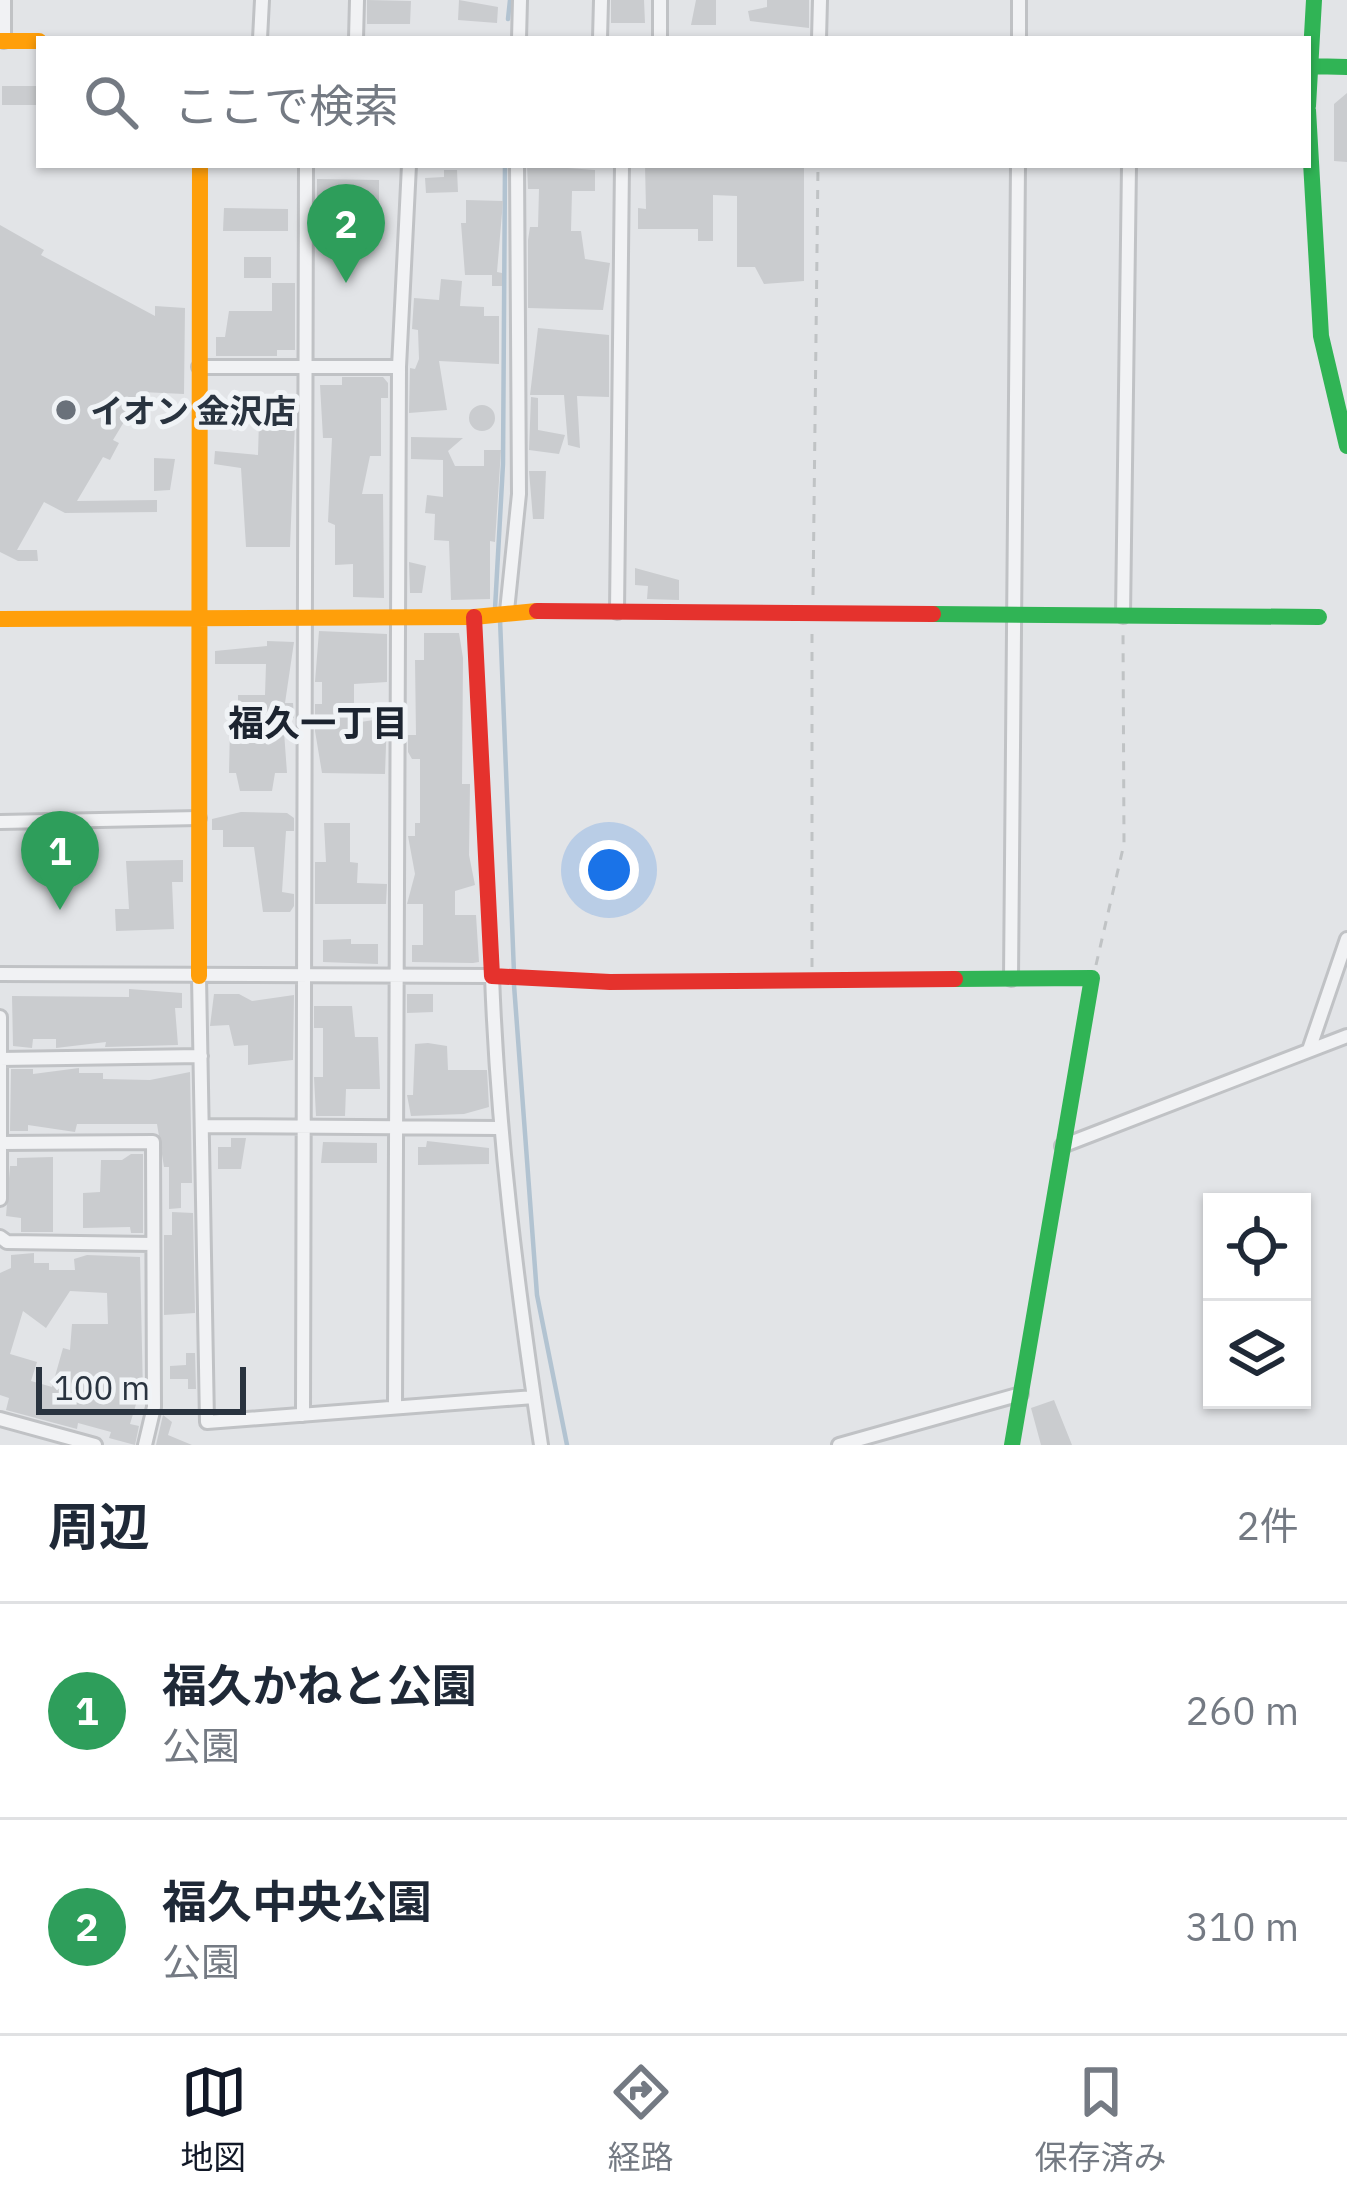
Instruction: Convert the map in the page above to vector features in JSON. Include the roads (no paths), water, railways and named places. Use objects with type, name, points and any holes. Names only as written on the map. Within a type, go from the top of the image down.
[{"type":"street","points":[[4,0],[2,41],[36,41]]},
{"type":"street","points":[[260,36],[262,0]]},
{"type":"street","points":[[356,0],[356,36]]},
{"type":"street","points":[[519,36],[520,0]]},
{"type":"street","points":[[600,36],[601,0]]},
{"type":"street","points":[[660,0],[660,36]]},
{"type":"street","points":[[820,0],[820,36]]},
{"type":"street","points":[[1019,0],[1019,36]]},
{"type":"street","points":[[1311,40],[1314,0]]},
{"type":"street","points":[[1311,66],[1347,67]]},
{"type":"street","points":[[1311,161],[1321,336],[1347,446]]},
{"type":"street","points":[[200,168],[199,976],[207,1422],[534,1397]]},
{"type":"street","points":[[303,1414],[306,168]]},
{"type":"street","points":[[395,1408],[392,1128],[399,367],[409,168]]},
{"type":"street","points":[[518,168],[519,494],[491,613],[498,1128],[515,1293],[542,1445]]},
{"type":"street","points":[[616,612],[622,168]]},
{"type":"street","points":[[1011,979],[1018,168]]},
{"type":"street","points":[[1124,616],[1129,168]]},
{"type":"street","points":[[199,367],[399,367]]},
{"type":"street","points":[[0,619],[616,612],[1319,617]]},
{"type":"street","points":[[0,822],[199,818]]},
{"type":"street","points":[[1309,1050],[1347,939]]},
{"type":"street","points":[[0,974],[537,976],[610,982],[1092,978],[1012,1445]]},
{"type":"street","points":[[0,1017],[0,1199]]},
{"type":"street","points":[[1060,1146],[1347,1036]]},
{"type":"street","points":[[0,1059],[201,1056]]},
{"type":"street","points":[[204,1126],[498,1128]]},
{"type":"street","points":[[0,1143],[153,1142],[154,1407],[146,1445]]},
{"type":"street","points":[[0,1237],[7,1242],[152,1244]]},
{"type":"street","points":[[839,1445],[1021,1394]]},
{"type":"street","points":[[0,1419],[95,1445]]},
{"type":"waterway","points":[[508,19],[510,0]]},
{"type":"waterway","points":[[495,609],[503,464],[505,168]]},
{"type":"waterway","points":[[500,619],[514,973]]},
{"type":"waterway","points":[[514,985],[537,1295],[567,1445]]},
{"type":"place","name":"福久中央公園","points":[[346,283]]},
{"type":"place","name":"イオン 金沢店","points":[[66,410]]},
{"type":"place","name":"福久かねと公園","points":[[60,910]]},
{"type":"district","name":"福久一丁目","points":[[318,722]]}]
